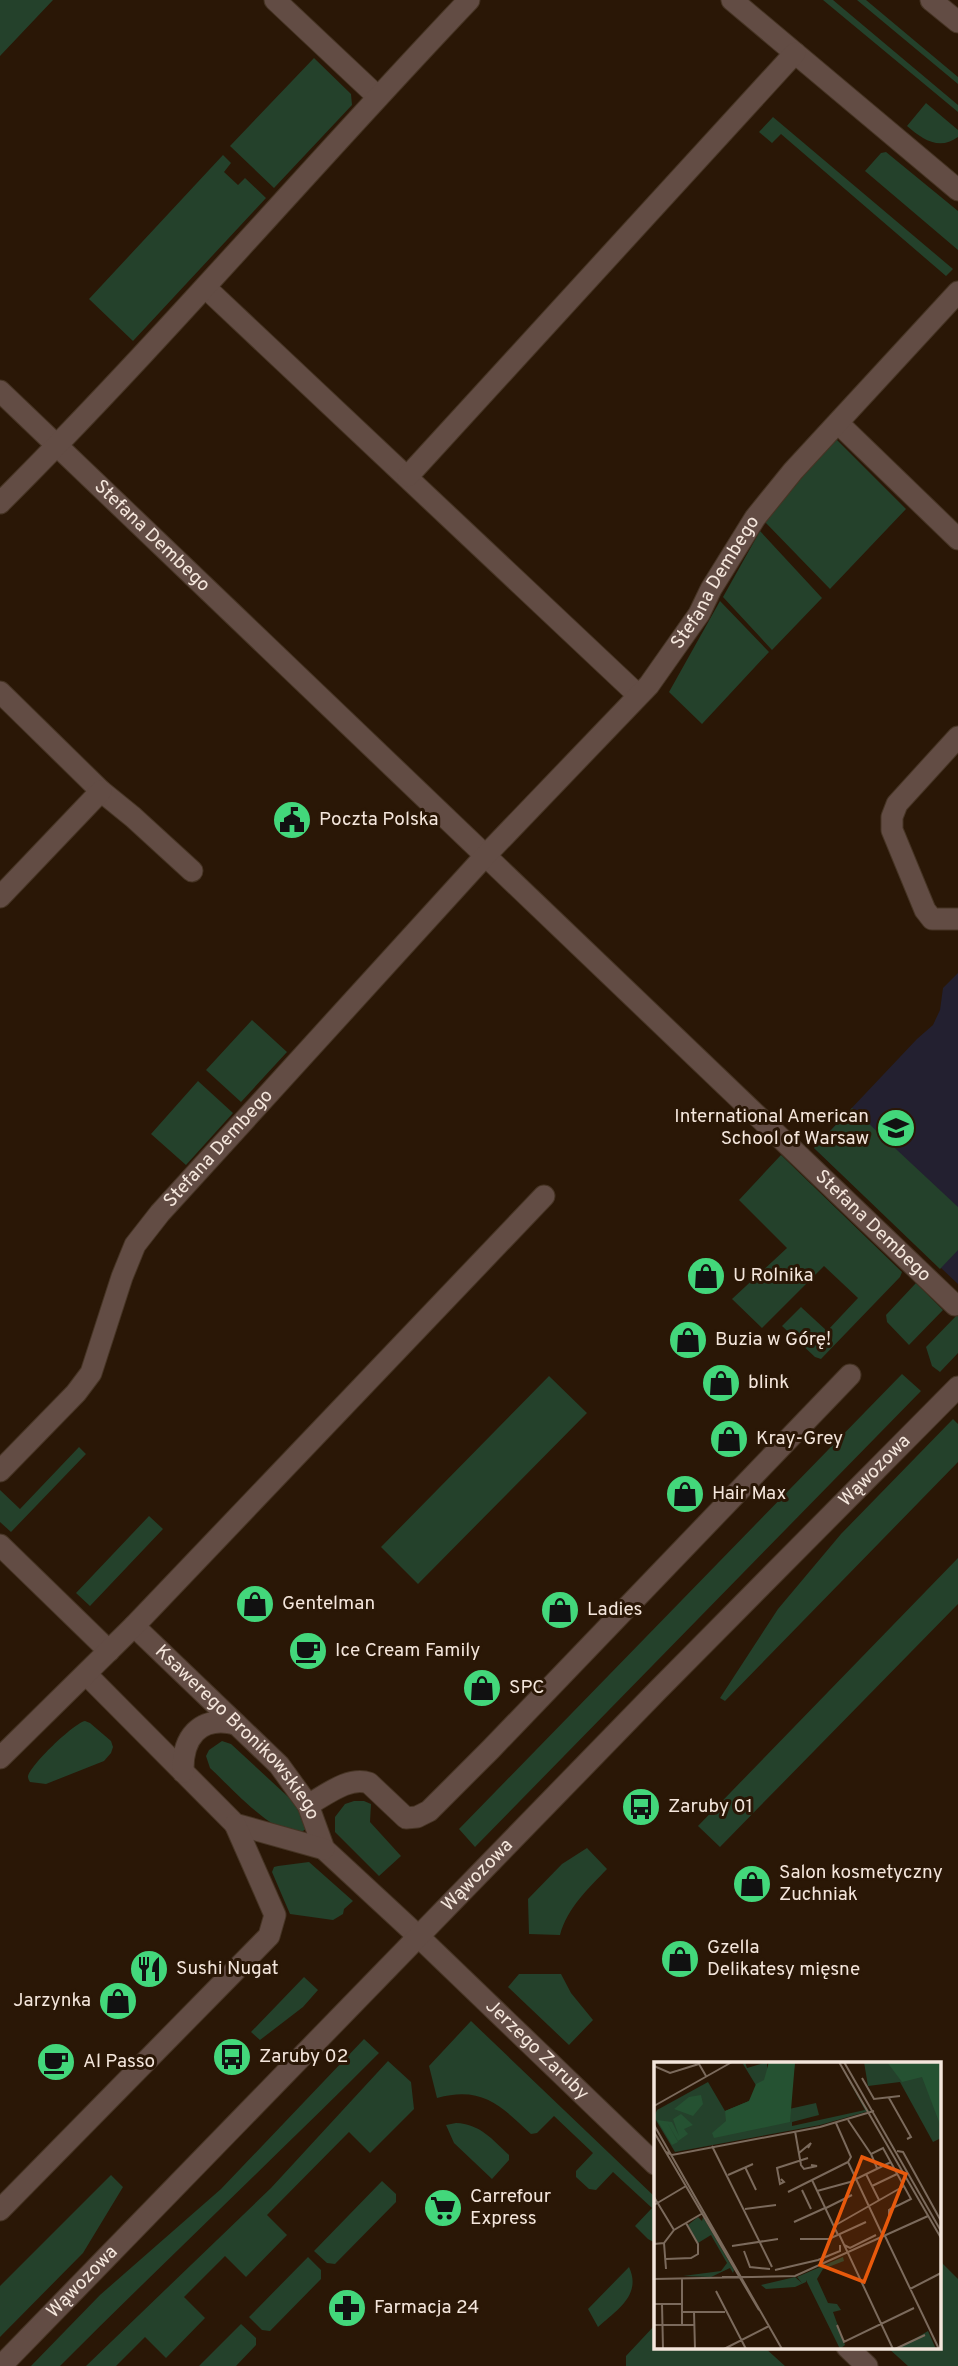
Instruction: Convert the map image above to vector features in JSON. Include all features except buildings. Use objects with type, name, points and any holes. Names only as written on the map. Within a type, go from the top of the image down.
[{"type":"street","points":[[275,0],[378,97]]},
{"type":"street","points":[[0,503],[206,288],[469,0]]},
{"type":"street","points":[[732,0],[954,178]]},
{"type":"street","points":[[931,0],[958,22]]},
{"type":"street","points":[[408,476],[795,52]]},
{"type":"street","points":[[206,288],[638,695]]},
{"type":"street","name":"Stefana Dembego","points":[[0,1471],[76,1393],[90,1373],[135,1244],[160,1213],[485,856],[649,685],[699,614],[711,589],[755,518],[793,471],[958,292]]},
{"type":"street","name":"Stefana Dembego","points":[[0,391],[955,1305]]},
{"type":"street","points":[[838,423],[958,539]]},
{"type":"street","points":[[0,692],[101,791],[191,870]]},
{"type":"street","points":[[957,741],[897,804],[892,817],[892,830],[925,909],[932,919],[958,919]]},
{"type":"street","points":[[0,897],[101,791]]},
{"type":"street","points":[[0,1758],[134,1626],[544,1196]]},
{"type":"street","points":[[308,1805],[351,1782],[362,1781],[369,1783],[406,1818],[417,1817],[429,1811],[850,1375]]},
{"type":"street","name":"Wąwozowa","points":[[1,2366],[418,1936],[958,1387]]},
{"type":"street","points":[[0,1545],[109,1651]]},
{"type":"street","name":"Ksawerego Bronikowskiego","points":[[134,1626],[279,1765],[308,1805],[324,1849]]},
{"type":"street","name":"Ksawerego Bronikowskiego","points":[[86,1674],[235,1824],[324,1849],[418,1936]]},
{"type":"street","points":[[183,1772],[185,1746],[195,1731],[213,1723],[236,1724]]},
{"type":"street","points":[[0,2210],[269,1936],[275,1914],[235,1824]]},
{"type":"street","name":"Jerzego Zaruby","points":[[418,1936],[654,2163]]},
{"type":"street","points":[[848,2348],[867,2366]]},
{"type":"shaded area","name":"International American School of Warsaw","points":[[958,973],[958,1284],[814,1148],[933,1025],[940,1010],[943,988]]},
{"type":"green space","points":[[0,0],[53,0],[0,56]]},
{"type":"green space","points":[[823,0],[833,0],[958,105],[958,112]]},
{"type":"green space","points":[[857,0],[866,0],[958,77],[958,84]]},
{"type":"green space","points":[[314,58],[351,94],[352,105],[274,188],[230,146]]},
{"type":"green space","points":[[926,103],[958,130],[958,137],[944,143],[931,142],[907,126]]},
{"type":"green space","points":[[773,117],[953,269],[946,276],[781,134],[772,143],[759,132]]},
{"type":"green space","points":[[886,152],[958,211],[958,250],[865,171],[881,153]]},
{"type":"green space","points":[[223,155],[231,163],[224,172],[238,185],[245,178],[266,198],[133,341],[89,299]]},
{"type":"green space","points":[[835,438],[906,509],[830,589],[765,522]]},
{"type":"green space","points":[[760,531],[822,598],[772,650],[723,597]]},
{"type":"green space","points":[[720,601],[769,652],[702,724],[669,692]]},
{"type":"green space","points":[[252,1020],[287,1052],[241,1102],[206,1070]]},
{"type":"green space","points":[[198,1081],[233,1113],[186,1165],[151,1134]]},
{"type":"green space","points":[[852,1108],[958,1207],[958,1250],[940,1269],[814,1148]]},
{"type":"green space","points":[[781,1155],[902,1272],[821,1359],[815,1357],[782,1326],[801,1307],[827,1331],[858,1298],[824,1266],[762,1328],[732,1299],[787,1248],[739,1200]]},
{"type":"green space","points":[[916,1283],[943,1310],[909,1345],[887,1322],[886,1315]]},
{"type":"green space","points":[[958,1314],[958,1353],[940,1372],[932,1366],[926,1347]]},
{"type":"green space","points":[[902,1374],[921,1391],[475,1847],[459,1829]]},
{"type":"green space","points":[[549,1376],[587,1413],[418,1584],[381,1547]]},
{"type":"green space","points":[[953,1419],[958,1424],[958,1462],[725,1701],[720,1698],[778,1609],[841,1534]]},
{"type":"green space","points":[[79,1447],[86,1454],[11,1532],[0,1522],[0,1490],[20,1509]]},
{"type":"green space","points":[[149,1516],[163,1529],[90,1606],[76,1593]]},
{"type":"green space","points":[[958,1558],[958,1604],[720,1847],[698,1826]]},
{"type":"green space","points":[[85,1721],[111,1741],[111,1753],[104,1761],[46,1784],[30,1782],[30,1772],[44,1755],[62,1737]]},
{"type":"green space","points":[[222,1741],[231,1744],[297,1805],[307,1828],[297,1833],[271,1823],[210,1768],[206,1756],[209,1750]]},
{"type":"green space","points":[[354,1801],[371,1804],[370,1822],[401,1856],[379,1876],[335,1832],[335,1817],[345,1804]]},
{"type":"green space","points":[[587,1848],[607,1869],[573,1907],[560,1935],[529,1934],[528,1899],[562,1864]]},
{"type":"green space","points":[[309,1862],[353,1901],[344,1909],[343,1914],[333,1920],[290,1914],[272,1872],[274,1867]]},
{"type":"green space","points":[[519,1974],[561,1974],[571,1993],[593,2020],[569,2045],[508,1987]]},
{"type":"green space","points":[[304,1977],[318,1990],[303,2007],[260,2040],[251,2032]]},
{"type":"green space","points":[[471,2021],[654,2196],[654,2242],[635,2226],[652,2208],[613,2172],[596,2190],[589,2189],[576,2177],[576,2171],[593,2153],[554,2116],[537,2133],[531,2134],[510,2114],[478,2096],[466,2094],[437,2098],[429,2066]]},
{"type":"green space","points":[[364,2039],[379,2053],[300,2131],[60,2366],[31,2366],[100,2295],[221,2189]]},
{"type":"green space","points":[[388,2061],[411,2082],[414,2109],[370,2153],[349,2132],[267,2215],[287,2235],[246,2277],[225,2256],[184,2297],[205,2318],[166,2358],[145,2337],[116,2366],[86,2366],[271,2188]]},
{"type":"green space","points":[[456,2123],[479,2129],[509,2155],[509,2160],[492,2179],[454,2143],[446,2125]]},
{"type":"green space","points":[[111,2175],[123,2187],[83,2253],[0,2337],[0,2286]]},
{"type":"green space","points":[[382,2181],[396,2194],[396,2202],[335,2264],[327,2263],[314,2251]]},
{"type":"green space","points":[[308,2257],[321,2270],[321,2279],[270,2331],[262,2330],[249,2317]]},
{"type":"green space","points":[[940,2261],[958,2279],[958,2366],[908,2366],[888,2348],[940,2348]]},
{"type":"green space","points":[[629,2267],[632,2277],[630,2294],[620,2308],[598,2327],[588,2309]]},
{"type":"green space","points":[[241,2324],[256,2338],[256,2345],[236,2366],[199,2366]]},
{"type":"green space","points":[[654,2326],[654,2348],[765,2348],[785,2366],[626,2366],[626,2356]]},
{"type":"place","name":"Poczta Polska","points":[[292,820]]},
{"type":"place","name":"International American School of Warsaw","points":[[896,1128]]},
{"type":"place","name":"U Rolnika","points":[[706,1276]]},
{"type":"place","name":"Buzia w Górę!","points":[[688,1340]]},
{"type":"place","name":"blink","points":[[721,1383]]},
{"type":"place","name":"Kray-Grey","points":[[729,1439]]},
{"type":"place","name":"Hair Max","points":[[685,1494]]},
{"type":"place","name":"Gentelman","points":[[255,1604]]},
{"type":"place","name":"Ladies","points":[[560,1610]]},
{"type":"place","name":"Ice Cream Family","points":[[308,1651]]},
{"type":"place","name":"SPC","points":[[482,1688]]},
{"type":"place","name":"Zaruby 01","points":[[641,1807]]},
{"type":"place","name":"Salon kosmetyczny Zuchniak","points":[[752,1884]]},
{"type":"place","name":"Gzella Delikatesy mięsne","points":[[680,1959]]},
{"type":"place","name":"Sushi Nugat","points":[[149,1969]]},
{"type":"place","name":"Jarzynka","points":[[118,2001]]},
{"type":"place","name":"Zaruby 02","points":[[232,2057]]},
{"type":"place","name":"Al Passo","points":[[56,2062]]},
{"type":"place","name":"Carrefour Express","points":[[443,2208]]},
{"type":"place","name":"Farmacja 24","points":[[347,2308]]}]
